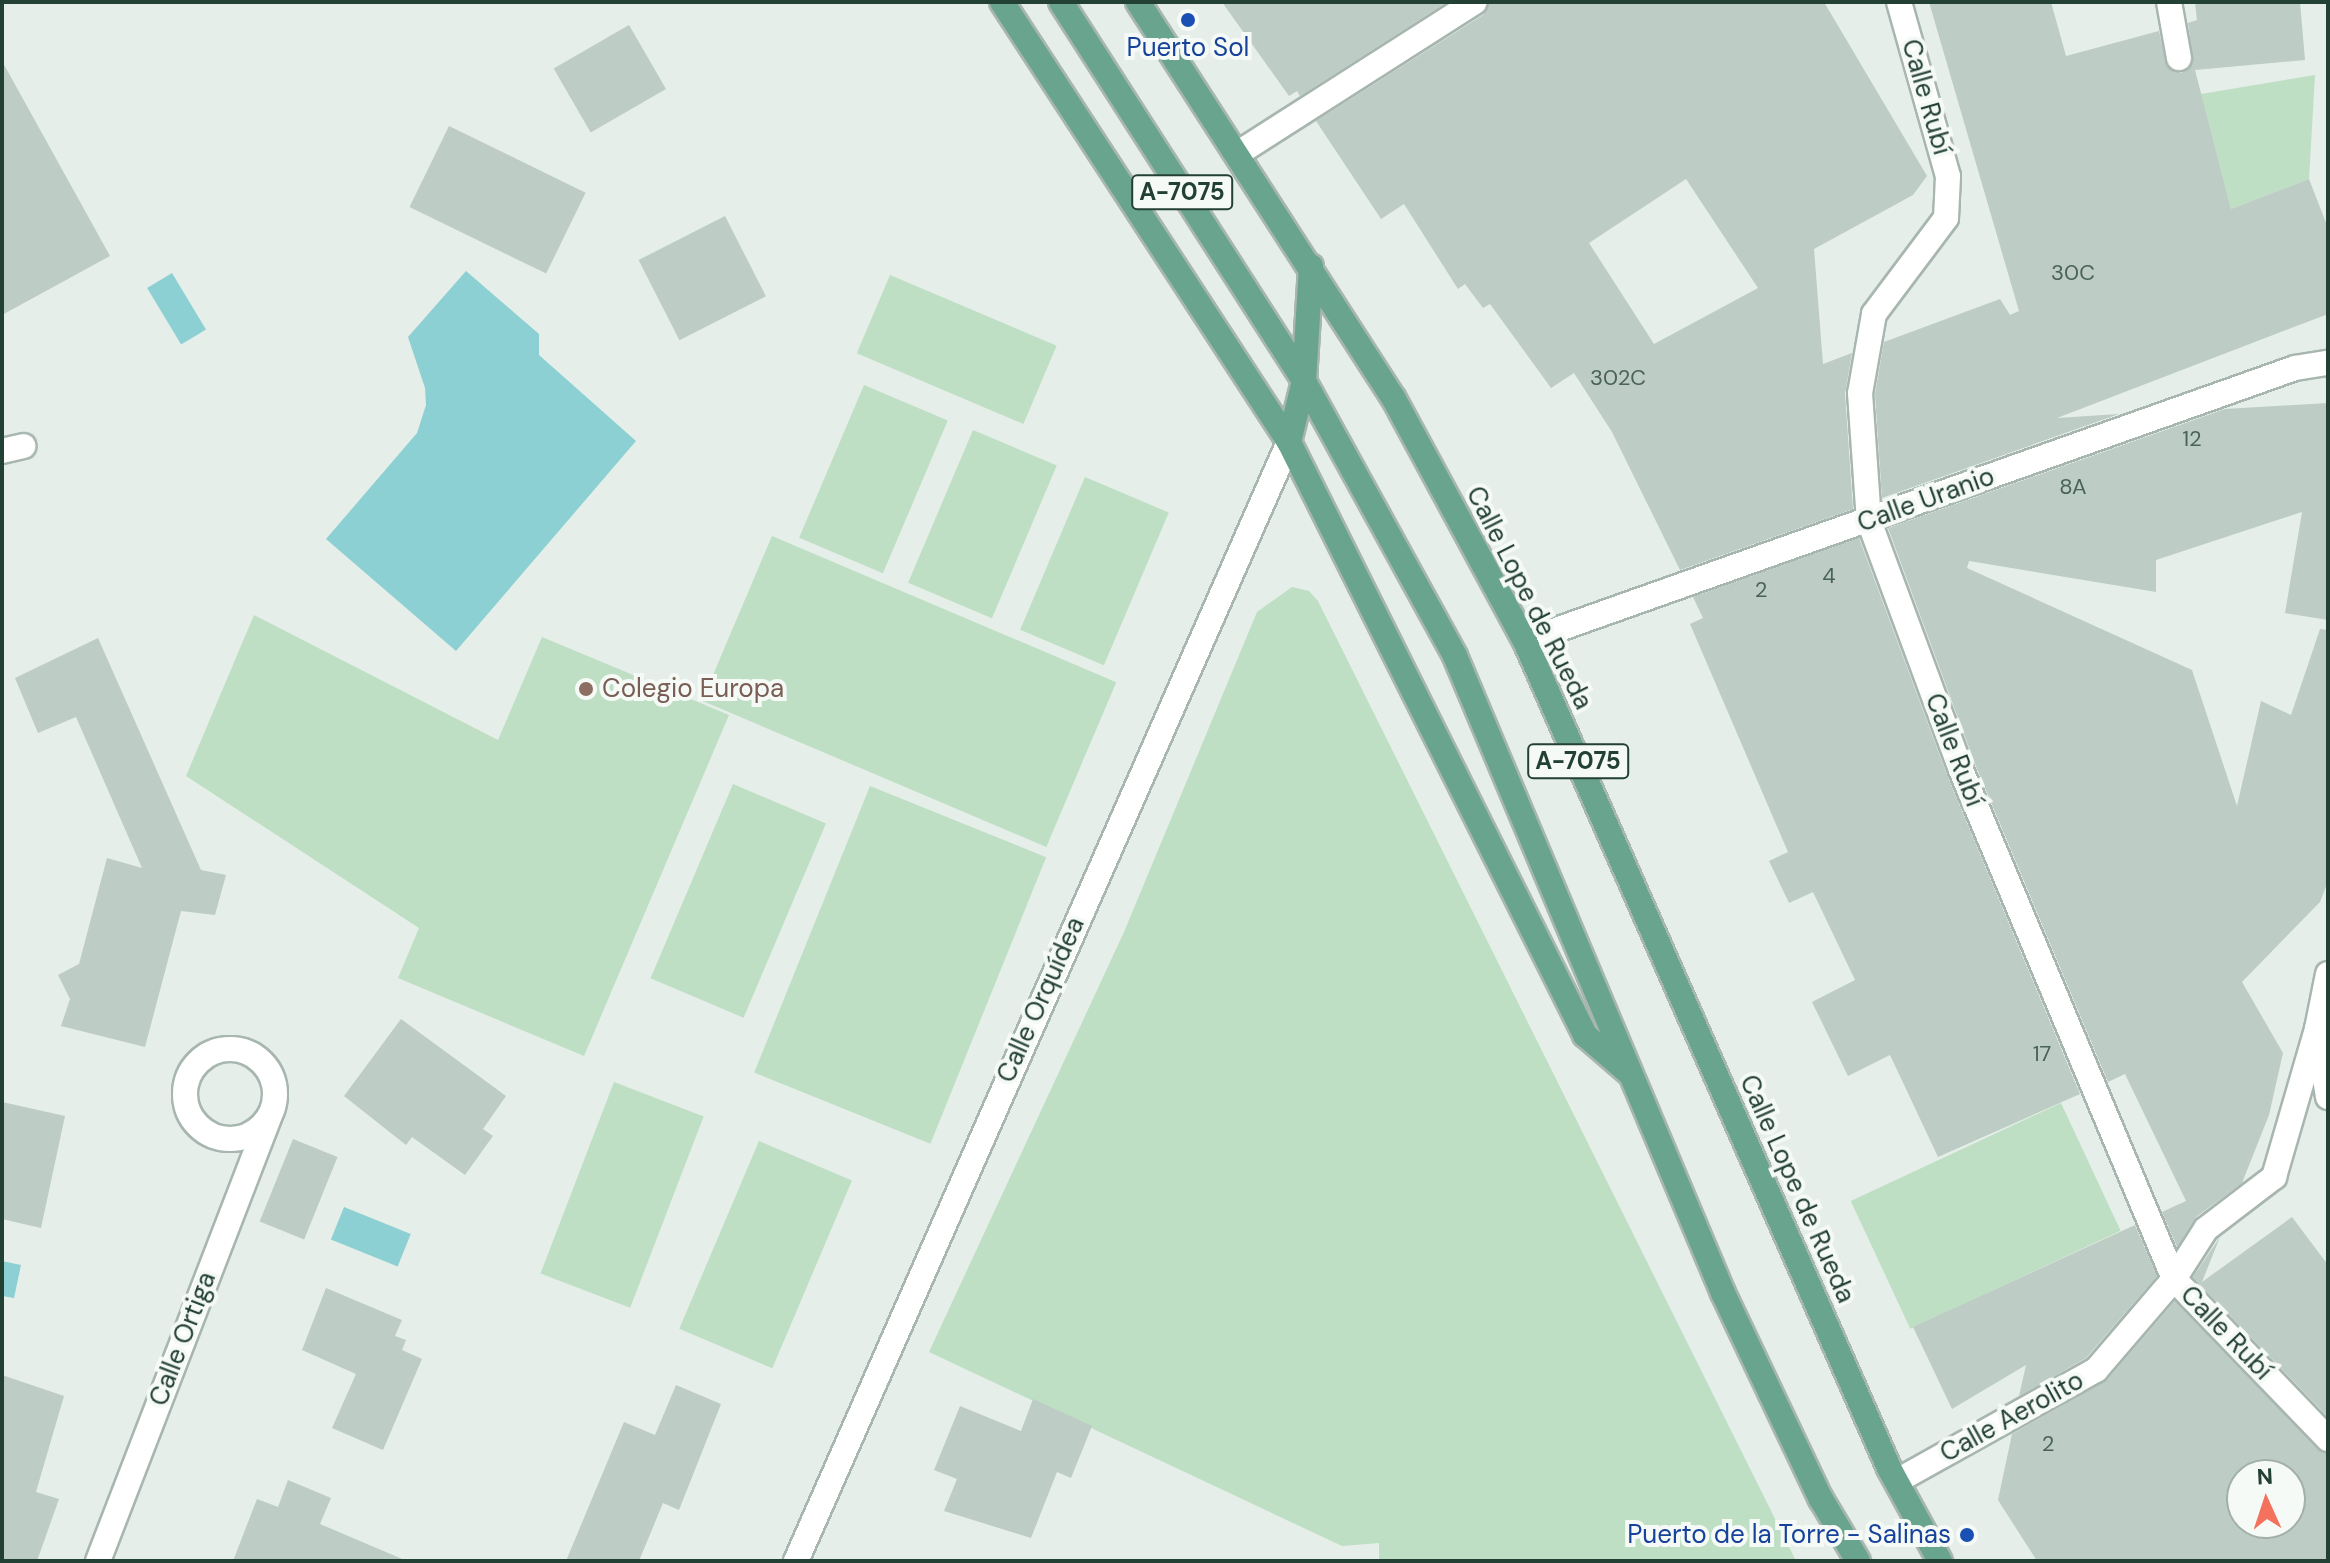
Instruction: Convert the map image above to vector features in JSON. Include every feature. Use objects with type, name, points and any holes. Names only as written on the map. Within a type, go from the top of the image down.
[{"type":"main road","points":[[1002,2],[1289,442],[1585,1035],[1633,1076]]},
{"type":"main road","name":"A-7075","points":[[1061,2],[1304,381],[1455,656],[1723,1293],[1821,1499],[1858,1561]]},
{"type":"main road","name":"Calle Lope de Rueda","points":[[1138,2],[1394,399],[1525,641],[1897,1481],[1940,1561]]},
{"type":"main road","points":[[1289,442],[1304,381],[1311,266]]},
{"type":"street","name":"Calle Rubí","points":[[1899,2],[1948,176],[1946,218],[1874,314],[1860,393],[1869,521],[1961,770],[2174,1279],[2328,1439]]},
{"type":"street","points":[[2169,2],[2179,58]]},
{"type":"street","points":[[1237,154],[1472,3]]},
{"type":"street","name":"Calle Uranio","points":[[1525,641],[2295,368],[2328,363]]},
{"type":"street","name":"Calle Orquídea","points":[[796,1561],[1289,442]]},
{"type":"street","name":"Calle Aerolito","points":[[1897,1481],[2096,1370],[2174,1279],[2206,1229],[2274,1177],[2317,1029],[2328,974]]},
{"type":"street","points":[[2317,1029],[2328,1097]]},
{"type":"street","name":"Calle Ortiga","points":[[98,1561],[269,1117]]},
{"type":"green space","points":[[2315,75],[2309,179],[2231,209],[2201,94]]},
{"type":"green space","points":[[890,275],[1057,346],[1023,424],[857,353]]},
{"type":"green space","points":[[864,385],[948,421],[883,573],[799,538]]},
{"type":"green space","points":[[973,430],[1057,466],[992,618],[908,583]]},
{"type":"green space","points":[[1085,477],[1169,513],[1104,665],[1020,630]]},
{"type":"green space","points":[[772,536],[1116,682],[1046,847],[702,701]]},
{"type":"green space","points":[[1292,587],[1309,591],[1318,601],[1796,1561],[1379,1561],[1379,1543],[1342,1546],[929,1352],[1124,932],[1257,612]]},
{"type":"green space","points":[[254,615],[498,740],[542,637],[729,715],[584,1056],[398,978],[419,928],[186,776]]},
{"type":"green space","points":[[733,784],[826,823],[744,1018],[651,978]]},
{"type":"green space","points":[[870,786],[1046,857],[930,1144],[754,1072]]},
{"type":"green space","points":[[614,1082],[704,1116],[630,1308],[541,1273]]},
{"type":"green space","points":[[2061,1103],[2121,1231],[1910,1329],[1851,1201]]},
{"type":"green space","points":[[759,1141],[852,1180],[772,1368],[679,1329]]},
{"type":"water","points":[[466,271],[539,334],[539,355],[636,441],[456,651],[326,539],[417,433],[426,405],[425,388],[408,337]]},
{"type":"water","points":[[172,273],[206,330],[181,345],[147,288]]},
{"type":"water","points":[[344,1207],[411,1234],[398,1266],[331,1239]]},
{"type":"water","points":[[2,1261],[21,1265],[14,1298],[2,1296]]},
{"type":"building","points":[[1222,2],[1447,2],[1300,96],[1297,91],[1289,96]]},
{"type":"building","points":[[1490,2],[1824,2],[1927,176],[1913,195],[1814,249],[1823,364],[1852,353],[1845,394],[1853,509],[1680,570],[1612,432],[1574,373],[1551,388],[1490,304],[1483,308],[1465,284],[1458,289],[1404,204],[1381,219],[1316,121],[1483,15]],"holes":[[[1686,179],[1758,288],[1654,344],[1589,243]]]},
{"type":"building","points":[[1929,2],[2051,2],[2066,56],[2159,31],[2167,67],[2181,73],[2193,62],[2188,23],[2197,20],[2195,2],[2300,2],[2305,60],[2195,70],[2231,209],[2309,179],[2328,228],[2328,314],[2057,418],[2119,414],[1882,498],[1875,394],[1884,342],[2000,299],[2010,315],[2019,311]]},
{"type":"building","points":[[629,25],[666,89],[591,133],[554,68]]},
{"type":"building","points":[[2,61],[110,256],[2,315]]},
{"type":"building","points":[[449,126],[586,193],[546,274],[410,207]]},
{"type":"building","points":[[725,216],[766,296],[679,340],[639,260]]},
{"type":"building","points":[[2328,403],[2328,620],[2285,613],[2302,512],[2156,560],[2156,592],[1969,561],[1967,568],[2192,670],[2237,806],[2261,701],[2291,715],[2320,629],[2328,630],[2328,881],[2320,902],[2242,982],[2283,1053],[2269,1115],[2242,1183],[2196,1217],[2177,1247],[2162,1212],[2186,1201],[2125,1074],[2108,1082],[1975,764],[1888,528],[2225,409]]},
{"type":"building","points":[[1859,538],[1947,775],[2080,1094],[1938,1157],[1890,1055],[1848,1076],[1812,1002],[1855,980],[1813,892],[1789,903],[1769,861],[1788,852],[1690,624],[1703,618],[1693,597]]},
{"type":"building","points":[[98,638],[201,870],[226,875],[215,915],[181,911],[145,1047],[61,1026],[70,999],[58,975],[79,964],[107,858],[142,868],[76,717],[38,733],[15,678]]},
{"type":"building","points":[[401,1019],[506,1096],[483,1129],[493,1136],[465,1175],[412,1137],[406,1145],[344,1096]]},
{"type":"building","points":[[2,1102],[65,1116],[41,1228],[2,1219]]},
{"type":"building","points":[[293,1139],[338,1157],[304,1240],[260,1222]]},
{"type":"building","points":[[2292,1217],[2328,1265],[2328,1417],[2193,1277],[2220,1237],[2202,1282]]},
{"type":"building","points":[[2135,1225],[2157,1276],[2086,1358],[2019,1396],[2026,1365],[1952,1409],[1913,1327]]},
{"type":"building","points":[[326,1288],[402,1320],[395,1336],[406,1340],[402,1350],[422,1359],[383,1450],[332,1428],[356,1374],[302,1350]]},
{"type":"building","points":[[2175,1301],[2317,1449],[2328,1454],[2328,1561],[2037,1561],[1998,1500],[2012,1434],[2107,1380]]},
{"type":"building","points":[[2,1375],[64,1396],[36,1492],[59,1499],[37,1561],[2,1561]]},
{"type":"building","points":[[676,1385],[721,1404],[679,1510],[663,1503],[639,1561],[566,1561],[624,1422],[655,1435]]},
{"type":"building","points":[[1033,1399],[1092,1426],[1071,1478],[1057,1472],[1031,1538],[944,1511],[957,1479],[934,1470],[960,1406],[1021,1431]]},
{"type":"building","points":[[288,1480],[331,1498],[320,1524],[407,1561],[233,1561],[257,1499],[278,1507]]},
{"type":"place","name":"Puerto Sol","points":[[1188,20]]},
{"type":"place","name":"Colegio Europa","points":[[586,689]]},
{"type":"place","name":"Puerto de la Torre - Salinas","points":[[1967,1535]]}]
